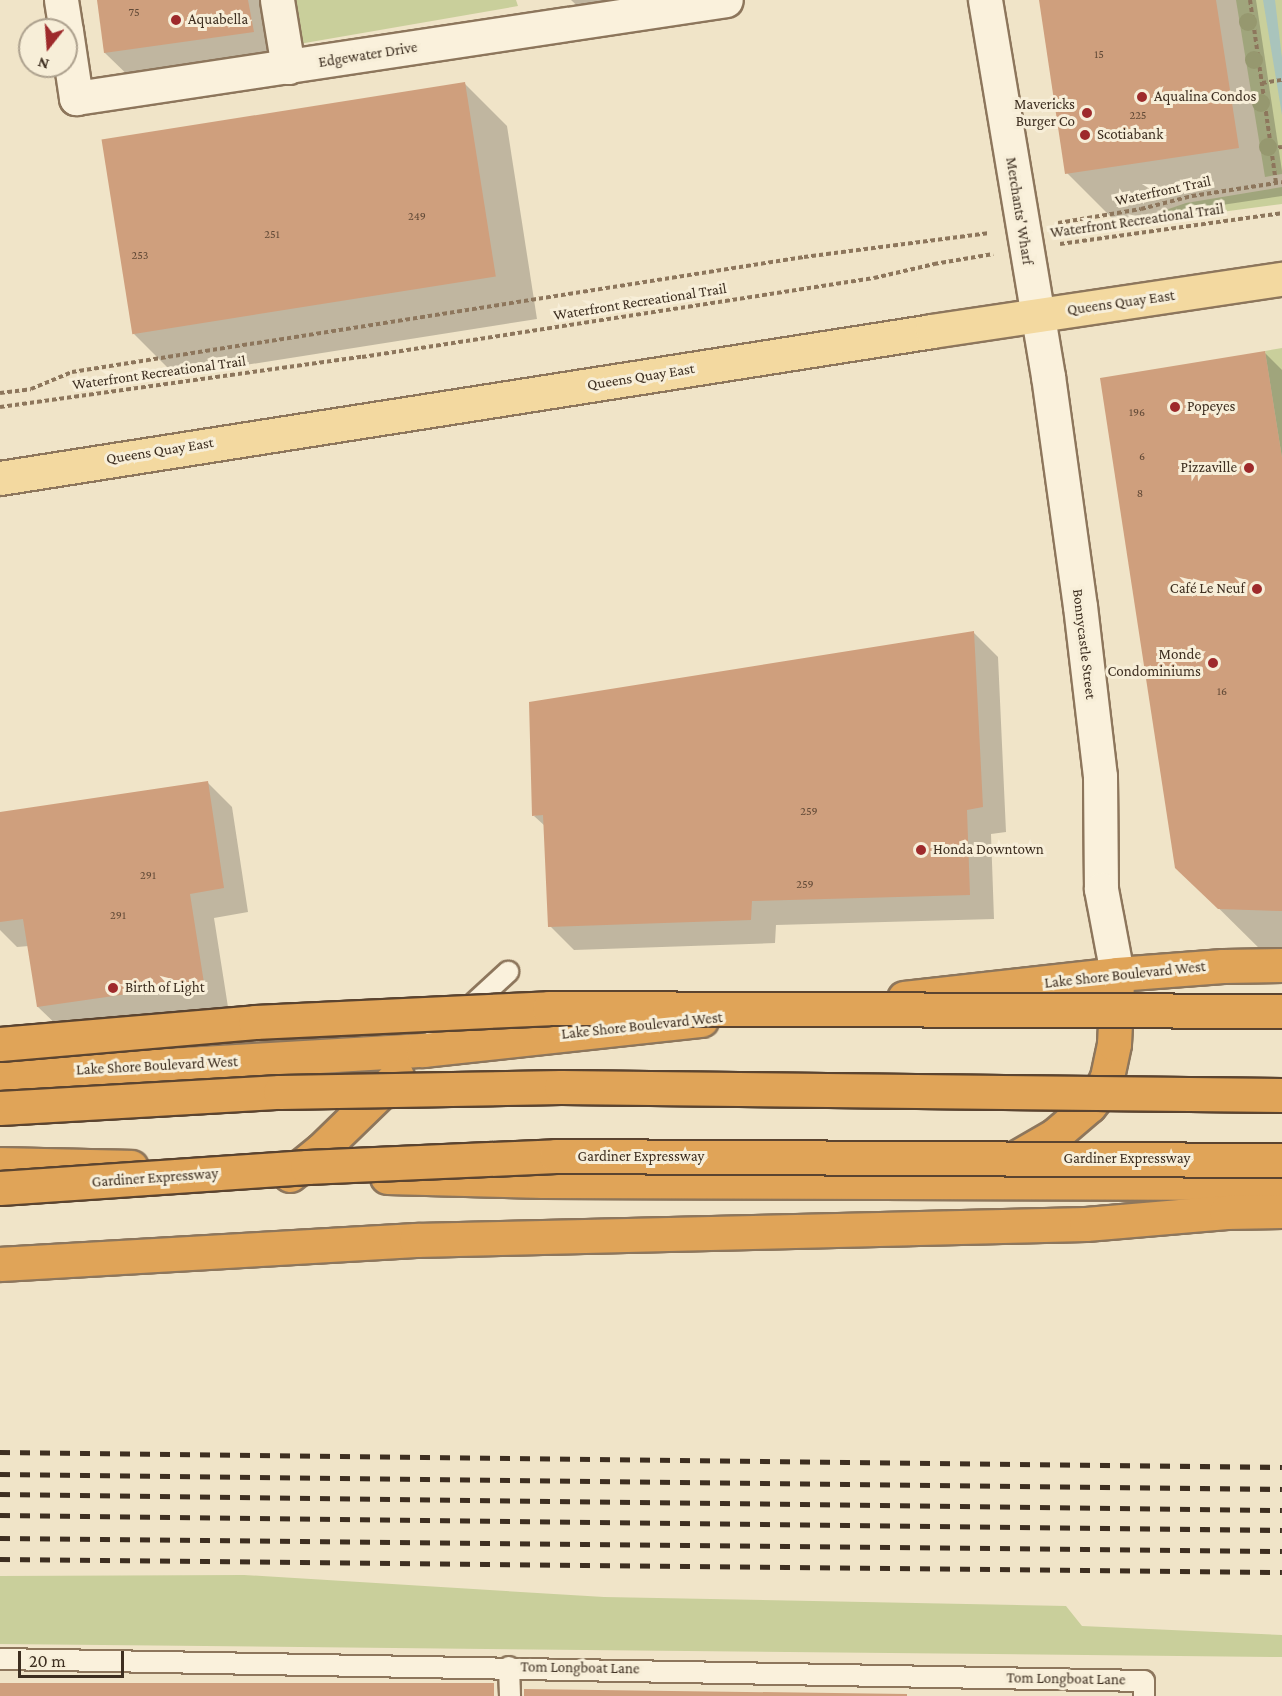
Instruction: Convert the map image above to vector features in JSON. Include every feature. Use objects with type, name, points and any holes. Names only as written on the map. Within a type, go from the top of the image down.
[{"type":"highway","name":"Lake Shore Boulevard West","points":[[0,1075],[423,1050],[1117,974],[1223,966],[1282,966]]},
{"type":"highway","points":[[961,1181],[1018,1158],[1054,1135],[1089,1106],[1107,1077],[1114,1044],[1117,974]]},
{"type":"highway","points":[[0,1044],[255,1022],[549,1008],[1282,1011]]},
{"type":"highway","points":[[291,1174],[354,1119],[423,1050]]},
{"type":"highway","points":[[0,1108],[280,1092],[561,1087],[1282,1095]]},
{"type":"highway","name":"Gardiner Expressway","points":[[0,1188],[308,1167],[556,1156],[1282,1160]]},
{"type":"highway","points":[[0,1164],[543,1181],[1282,1183]]},
{"type":"highway","points":[[0,1264],[416,1240],[1086,1224],[1226,1212],[1282,1211]]},
{"type":"main road","name":"Queens Quay East","points":[[0,478],[1282,279]]},
{"type":"street","name":"Edgewater Drive","points":[[61,0],[64,18]]},
{"type":"street","points":[[277,0],[288,67]]},
{"type":"street","name":"Edgewater Drive","points":[[73,78],[76,98],[726,0]]},
{"type":"street","name":"Merchants' Wharf","points":[[985,0],[1036,316]]},
{"type":"street","name":"Bonnycastle Street","points":[[1036,316],[1051,395],[1080,606],[1100,776],[1101,889],[1117,974]]},
{"type":"lane","points":[[423,1050],[508,972]]},
{"type":"lane","name":"Tom Longboat Lane","points":[[0,1659],[1144,1681],[1144,1696]]},
{"type":"lane","points":[[509,1667],[510,1696]]},
{"type":"path","points":[[1250,0],[1276,183]]},
{"type":"path","points":[[1262,83],[1280,81]]},
{"type":"path","points":[[1271,148],[1282,147]]},
{"type":"path","name":"Waterfront Trail","points":[[1049,224],[1141,209],[1192,196],[1282,182]]},
{"type":"path","name":"Waterfront Recreational Trail","points":[[0,407],[386,354],[874,278],[934,264],[1282,213]]},
{"type":"path","points":[[0,393],[31,389],[72,372],[804,257],[989,233]]},
{"type":"green space","points":[[291,0],[516,0],[518,6],[299,44]]},
{"type":"green space","points":[[1236,0],[1282,0],[1282,174],[1265,177]]},
{"type":"green space","points":[[1282,187],[1282,204],[1161,220],[1160,212],[1186,203]]},
{"type":"green space","points":[[1282,348],[1282,458],[1265,351]]},
{"type":"green space","points":[[244,1575],[604,1597],[1066,1606],[1082,1626],[1282,1635],[1282,1657],[0,1644],[0,1576]]},
{"type":"water","points":[[1263,0],[1275,0],[1282,58],[1282,115]]},
{"type":"building","name":"Aquabella","points":[[97,0],[248,0],[254,32],[104,53]]},
{"type":"building","name":"Aqualina Condos","points":[[1039,0],[1216,0],[1239,148],[1065,174]]},
{"type":"building","points":[[465,82],[496,277],[132,334],[102,140]]},
{"type":"building","name":"Monde Condominiums","points":[[1265,351],[1282,458],[1282,911],[1218,909],[1175,868],[1100,378]]},
{"type":"building","points":[[974,631],[983,807],[967,810],[970,895],[752,901],[751,920],[548,927],[543,815],[532,816],[529,702]]},
{"type":"building","points":[[208,781],[224,888],[190,894],[204,983],[37,1007],[23,919],[0,922],[0,812]]},
{"type":"building","points":[[0,1683],[494,1683],[494,1696],[0,1696]]},
{"type":"building","points":[[524,1689],[907,1694],[907,1696],[524,1696]]},
{"type":"railway","points":[[0,1452],[1282,1467]]},
{"type":"railway","points":[[0,1474],[1282,1489]]},
{"type":"railway","points":[[0,1494],[1282,1510]]},
{"type":"railway","points":[[0,1515],[1282,1530]]},
{"type":"railway","points":[[0,1538],[1282,1551]]},
{"type":"railway","points":[[0,1559],[1282,1572]]},
{"type":"place","name":"Aquabella","points":[[176,20]]},
{"type":"place","name":"Aqualina Condos","points":[[1142,97]]},
{"type":"place","name":"Mavericks Burger Co","points":[[1087,113]]},
{"type":"place","name":"Scotiabank","points":[[1085,135]]},
{"type":"place","name":"Popeyes","points":[[1175,407]]},
{"type":"place","name":"Pizzaville","points":[[1249,468]]},
{"type":"place","name":"Café Le Neuf","points":[[1257,589]]},
{"type":"place","name":"Monde Condominiums","points":[[1213,663]]},
{"type":"place","name":"Honda Downtown","points":[[921,850]]},
{"type":"place","name":"Birth of Light","points":[[113,988]]}]
